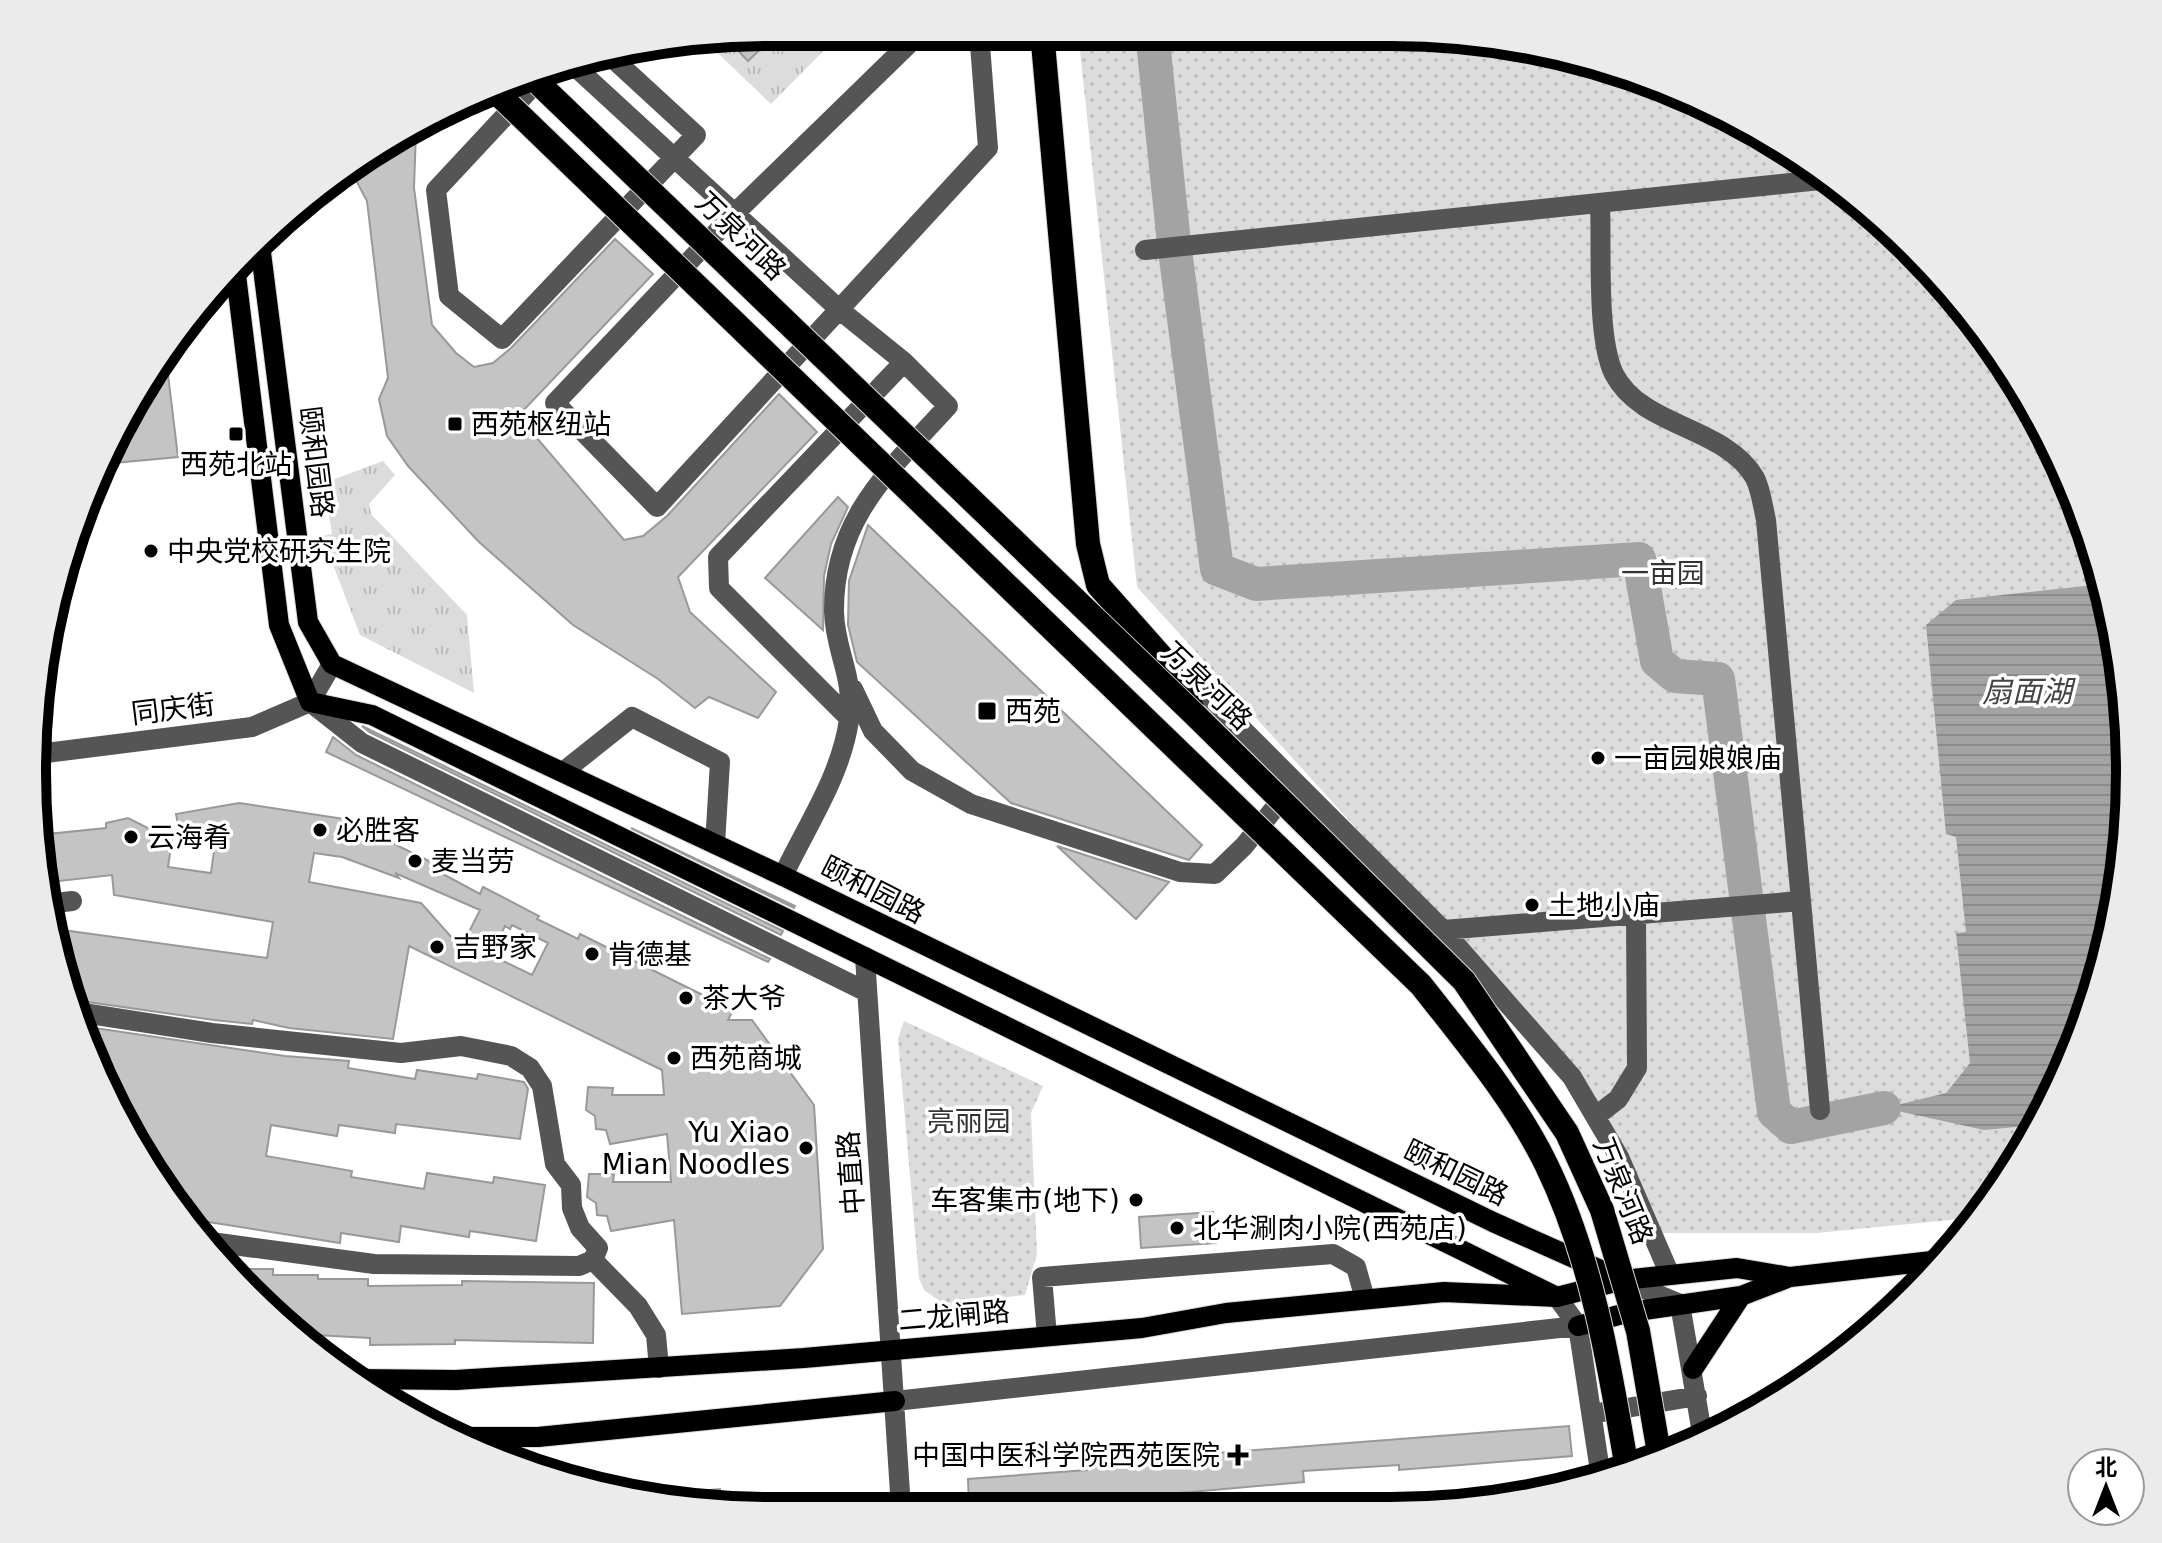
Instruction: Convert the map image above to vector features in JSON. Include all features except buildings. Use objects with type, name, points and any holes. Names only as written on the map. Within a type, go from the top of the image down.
[{"type":"highway","points":[[1043,46],[1091,558],[1098,585],[1183,681],[1194,714]]},
{"type":"highway","name":"万泉河路","points":[[540,84],[1194,714],[1464,981],[1567,1133],[1602,1210],[1638,1331],[1658,1446]]},
{"type":"highway","points":[[502,98],[1421,985],[1488,1071],[1546,1164],[1594,1296],[1625,1458]]},
{"type":"main road","name":"颐和园路","points":[[261,255],[308,622],[332,664],[783,876],[1493,1222],[1623,1280]]},
{"type":"main road","name":"颐和园路","points":[[237,281],[279,625],[310,702]]},
{"type":"main road","points":[[310,702],[372,715],[1557,1297]]},
{"type":"main road","points":[[1578,1326],[1630,1312],[1741,1296],[1790,1277],[1925,1262]]},
{"type":"main road","points":[[1623,1280],[1737,1268],[1790,1277]]},
{"type":"main road","name":"二龙闸路","points":[[375,1379],[456,1380],[892,1350],[1444,1292],[1557,1297],[1623,1280]]},
{"type":"main road","points":[[1693,1369],[1741,1296]]},
{"type":"main road","points":[[483,1437],[538,1437],[895,1401]]},
{"type":"street","points":[[907,46],[734,214],[555,403],[657,507],[841,311],[988,148],[980,46]]},
{"type":"street","points":[[532,87],[436,190],[449,296],[502,339],[696,135],[618,63]]},
{"type":"street","points":[[581,72],[841,311],[904,362],[948,406],[856,514],[840,561],[834,613],[852,686],[873,731],[912,771],[971,804],[1180,872],[1215,874],[1244,846],[1296,782]]},
{"type":"street","points":[[1145,250],[1812,181]]},
{"type":"street","points":[[1600,204],[1606,354],[1616,377],[1639,400],[1663,416],[1729,451],[1755,479],[1766,520],[1820,1110]]},
{"type":"street","points":[[849,718],[719,588],[718,557],[904,362]]},
{"type":"street","points":[[310,702],[332,664]]},
{"type":"street","points":[[1195,682],[1443,930],[1572,1077],[1619,1157],[1670,1275]]},
{"type":"street","points":[[783,876],[843,753],[852,686]]},
{"type":"street","name":"同庆街","points":[[47,753],[252,727],[310,702]]},
{"type":"street","name":"颐和园路","points":[[310,702],[362,743],[867,992]]},
{"type":"street","points":[[564,771],[632,717],[720,762],[715,844]]},
{"type":"street","points":[[58,903],[72,901]]},
{"type":"street","points":[[1443,930],[1720,911],[1801,901]]},
{"type":"street","points":[[1596,1116],[1618,1099],[1637,1068],[1636,917]]},
{"type":"street","name":"中直路","points":[[865,957],[895,1401]]},
{"type":"street","points":[[88,1014],[212,1033],[385,1052],[461,1046],[511,1056],[530,1068],[542,1086],[555,1164],[571,1185],[572,1208],[580,1228],[598,1248],[593,1260],[579,1266],[374,1264],[221,1243]]},
{"type":"street","points":[[1047,1336],[1042,1277],[1333,1254],[1356,1267],[1365,1299]]},
{"type":"street","points":[[593,1260],[644,1316],[656,1335],[659,1368]]},
{"type":"street","points":[[1623,1280],[1680,1304],[1701,1427]]},
{"type":"street","points":[[1623,1280],[1648,1405]]},
{"type":"street","points":[[1557,1297],[1578,1326],[1599,1466]]},
{"type":"street","points":[[900,1497],[895,1401],[1578,1326]]},
{"type":"street","points":[[1592,1414],[1697,1396]]},
{"type":"green space","points":[[763,46],[828,46],[771,104],[713,49],[735,48],[748,61]]},
{"type":"green space","name":"一亩园","points":[[1079,46],[1390,46],[1485,52],[1532,60],[1578,71],[1668,101],[1753,143],[1794,168],[1869,226],[1904,258],[1936,293],[1994,368],[2019,409],[2061,494],[2077,539],[2079,557],[2083,557],[2091,584],[2102,630],[2110,677],[2116,772],[2110,866],[2102,913],[2091,959],[2061,1049],[2019,1134],[1994,1175],[1961,1219],[1817,1233],[1657,1233],[1645,1195],[1585,1080],[1137,587]]},
{"type":"green space","points":[[383,461],[395,475],[369,504],[371,514],[467,615],[474,693],[360,635],[322,536],[332,534],[324,483]]},
{"type":"green space","name":"亮丽园","points":[[904,1021],[1043,1086],[1031,1113],[1037,1254],[1025,1295],[944,1304],[924,1290],[919,1278],[898,1039]]},
{"type":"water","name":"扇面湖","points":[[2091,585],[2110,677],[2114,724],[2116,772],[2110,866],[2102,913],[2077,1005],[2061,1049],[2023,1126],[1984,1130],[1884,1108],[1946,1093],[1970,1063],[1956,933],[1966,932],[1956,837],[1946,834],[1926,625],[1956,600]]},
{"type":"waterway","points":[[1153,46],[1174,243],[1217,569],[1256,584],[1639,559],[1657,661],[1675,676],[1718,679],[1774,1112],[1791,1127],[1884,1108]]},
{"type":"place","name":"西苑枢纽站","points":[[455,424]]},
{"type":"place","name":"西苑北站","points":[[236,434]]},
{"type":"place","name":"中央党校研究生院","points":[[151,551]]},
{"type":"place","name":"西苑","points":[[987,711]]},
{"type":"place","name":"一亩园娘娘庙","points":[[1598,758]]},
{"type":"place","name":"必胜客","points":[[320,830]]},
{"type":"place","name":"云海肴","points":[[131,837]]},
{"type":"place","name":"麦当劳","points":[[415,861]]},
{"type":"place","name":"土地小庙","points":[[1532,905]]},
{"type":"place","name":"吉野家","points":[[437,947]]},
{"type":"place","name":"肯德基","points":[[592,954]]},
{"type":"place","name":"茶大爷","points":[[686,998]]},
{"type":"place","name":"西苑商城","points":[[674,1058]]},
{"type":"place","name":"Yu Xiao Mian Noodles","points":[[806,1148]]},
{"type":"place","name":"车客集市(地下)","points":[[1136,1200]]},
{"type":"place","name":"北华涮肉小院(西苑店)","points":[[1177,1228]]},
{"type":"place","name":"中国中医科学院西苑医院","points":[[1238,1455]]}]
